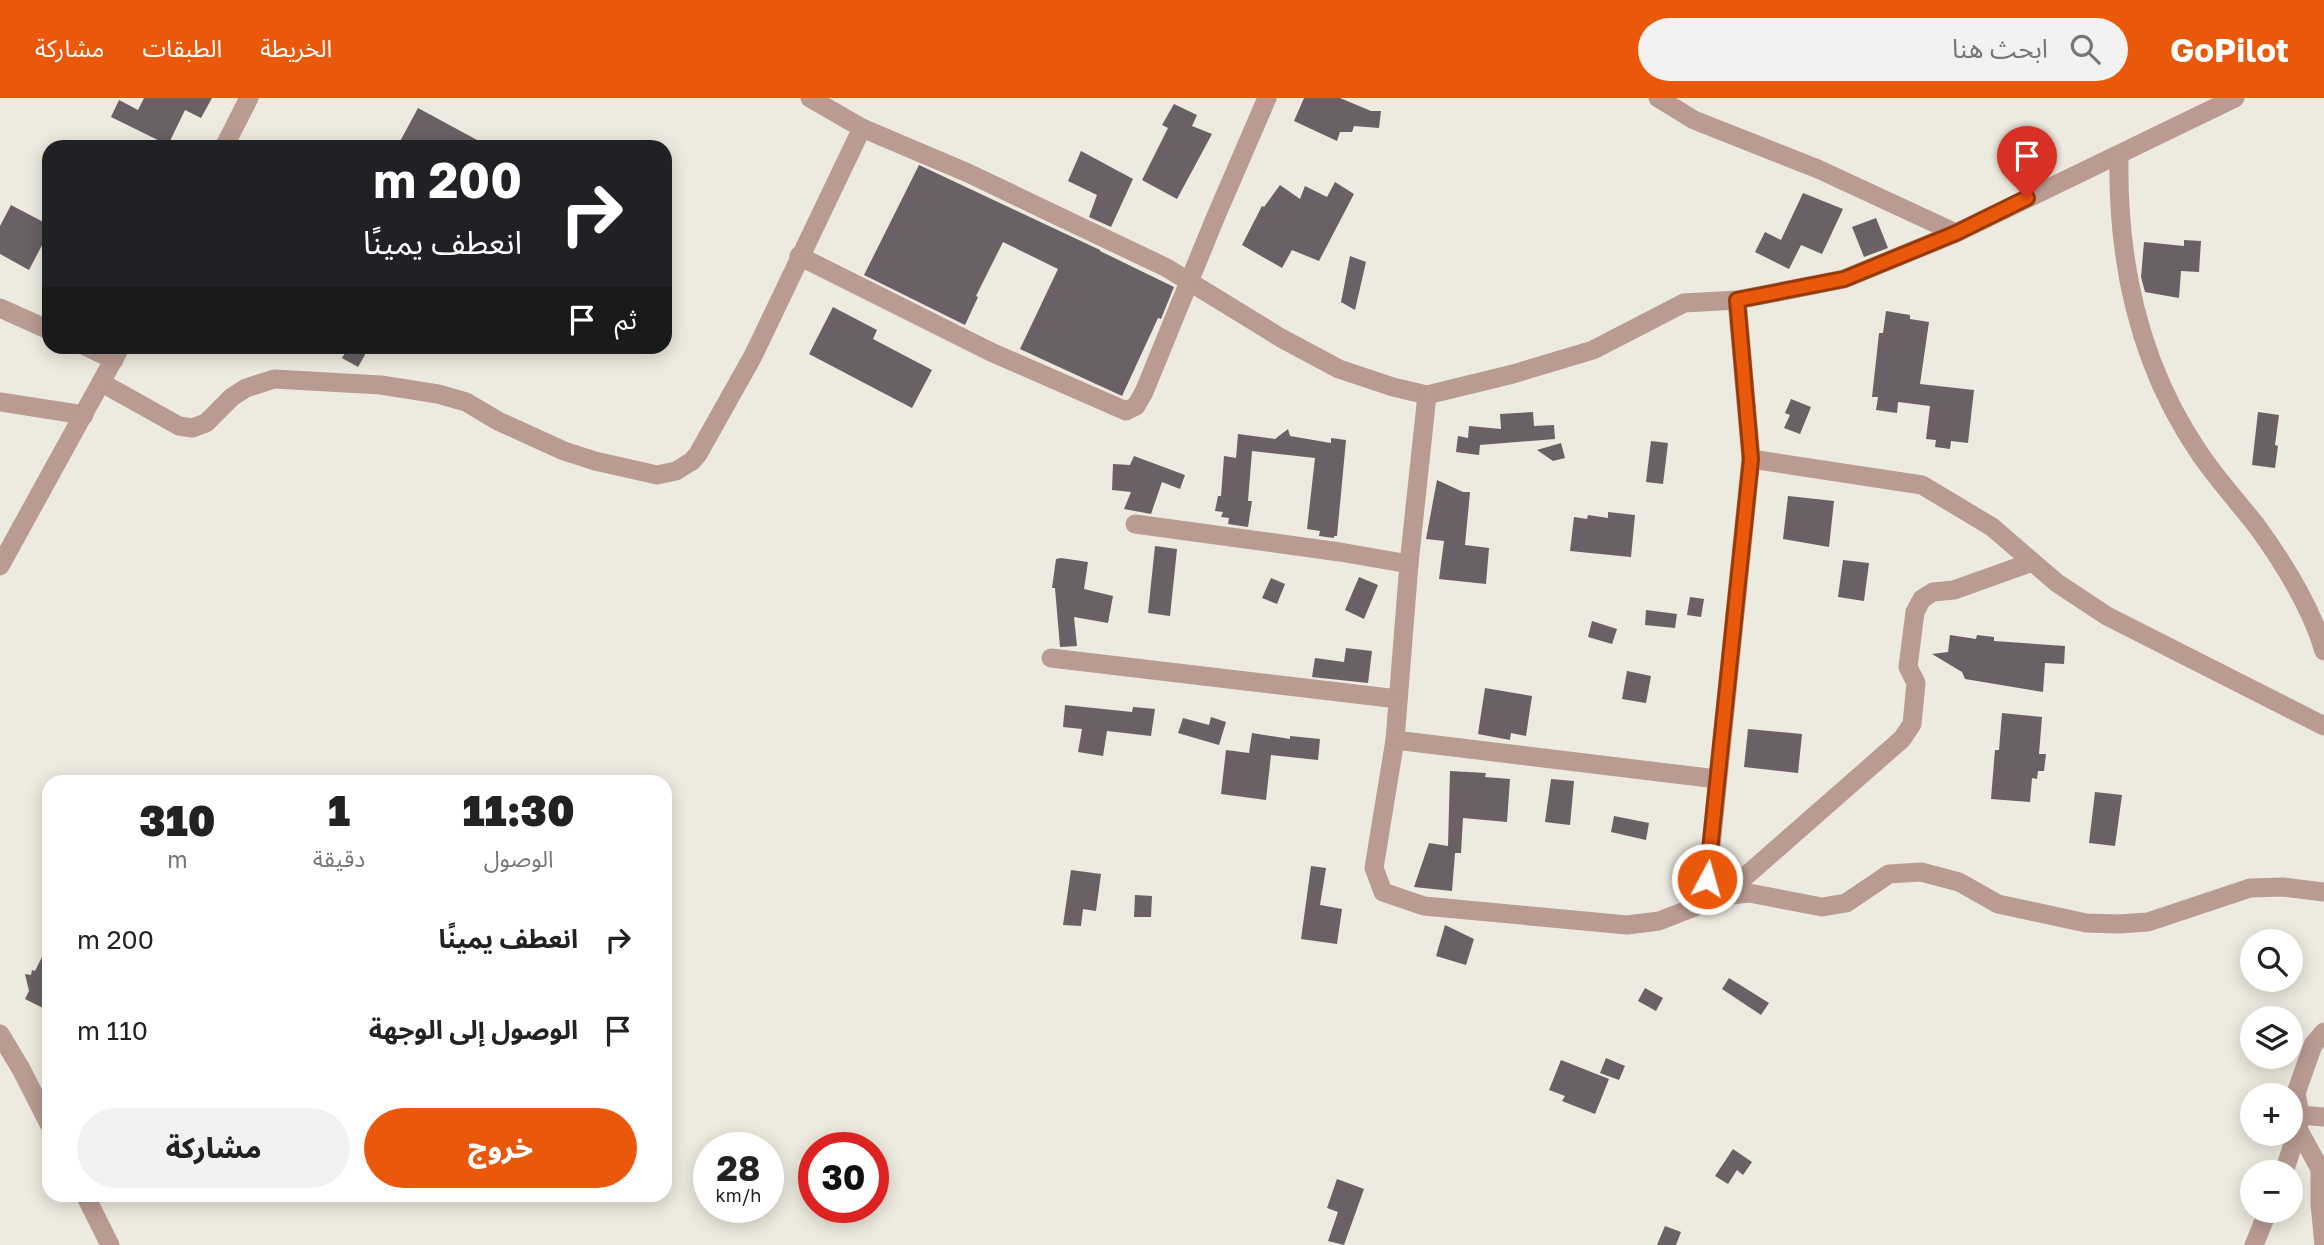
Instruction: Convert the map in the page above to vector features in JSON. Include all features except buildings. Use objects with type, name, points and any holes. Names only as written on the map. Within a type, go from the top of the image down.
[{"type":"street","points":[[228,140],[249,98]]},
{"type":"street","points":[[810,98],[862,128],[968,173],[1167,268],[1281,338],[1339,369],[1427,395],[1513,374],[1593,350],[1685,303],[1737,300],[1844,279],[1956,233],[2235,98]]},
{"type":"street","points":[[799,256],[991,352],[1126,411],[1136,406],[1144,392],[1268,98]]},
{"type":"street","points":[[1658,98],[1694,120],[1818,169],[1956,233]]},
{"type":"street","points":[[102,383],[179,426],[192,428],[211,419],[220,407],[246,388],[274,379],[408,388],[466,402],[530,438],[564,451],[626,469],[657,475],[667,474],[685,467],[698,454],[753,356],[862,128]]},
{"type":"street","points":[[2119,155],[2118,191],[2125,264],[2132,300],[2154,367],[2199,453],[2255,525],[2287,573],[2306,607],[2324,651]]},
{"type":"street","points":[[1714,900],[1717,779],[1751,459],[1737,300]]},
{"type":"street","points":[[0,307],[42,327]]},
{"type":"street","points":[[0,566],[117,354]]},
{"type":"street","points":[[1427,395],[1409,564],[1395,740],[1374,868],[1383,892],[1424,906],[1627,925],[1659,922],[1714,900],[1749,893],[1822,907],[1846,903],[1889,874],[1921,872],[1959,882],[1998,904],[2087,923],[2148,922],[2250,888],[2283,887],[2324,892]]},
{"type":"street","points":[[0,402],[85,415]]},
{"type":"street","points":[[1751,459],[1922,485],[1992,527],[2057,583],[2107,616],[2324,726]]},
{"type":"street","points":[[1135,524],[1409,564]]},
{"type":"street","points":[[1714,900],[1902,740],[1912,724],[1916,683],[1908,667],[1915,612],[1922,599],[1933,592],[1954,590],[2032,562]]},
{"type":"street","points":[[1051,658],[1398,699]]},
{"type":"street","points":[[1395,740],[1717,779]]},
{"type":"street","points":[[2300,1083],[2313,1045],[2324,1032]]},
{"type":"street","points":[[0,1034],[42,1110]]},
{"type":"street","points":[[0,1064],[21,1069]]},
{"type":"street","points":[[2303,1121],[2324,1117]]},
{"type":"street","points":[[2303,1131],[2320,1169],[2324,1245]]},
{"type":"street","points":[[88,1202],[110,1245]]},
{"type":"street","points":[[2254,1245],[2263,1223]]},
{"type":"route","points":[[1707,879],[1751,459],[1737,300],[1844,279],[1956,233],[2027,198]]}]
